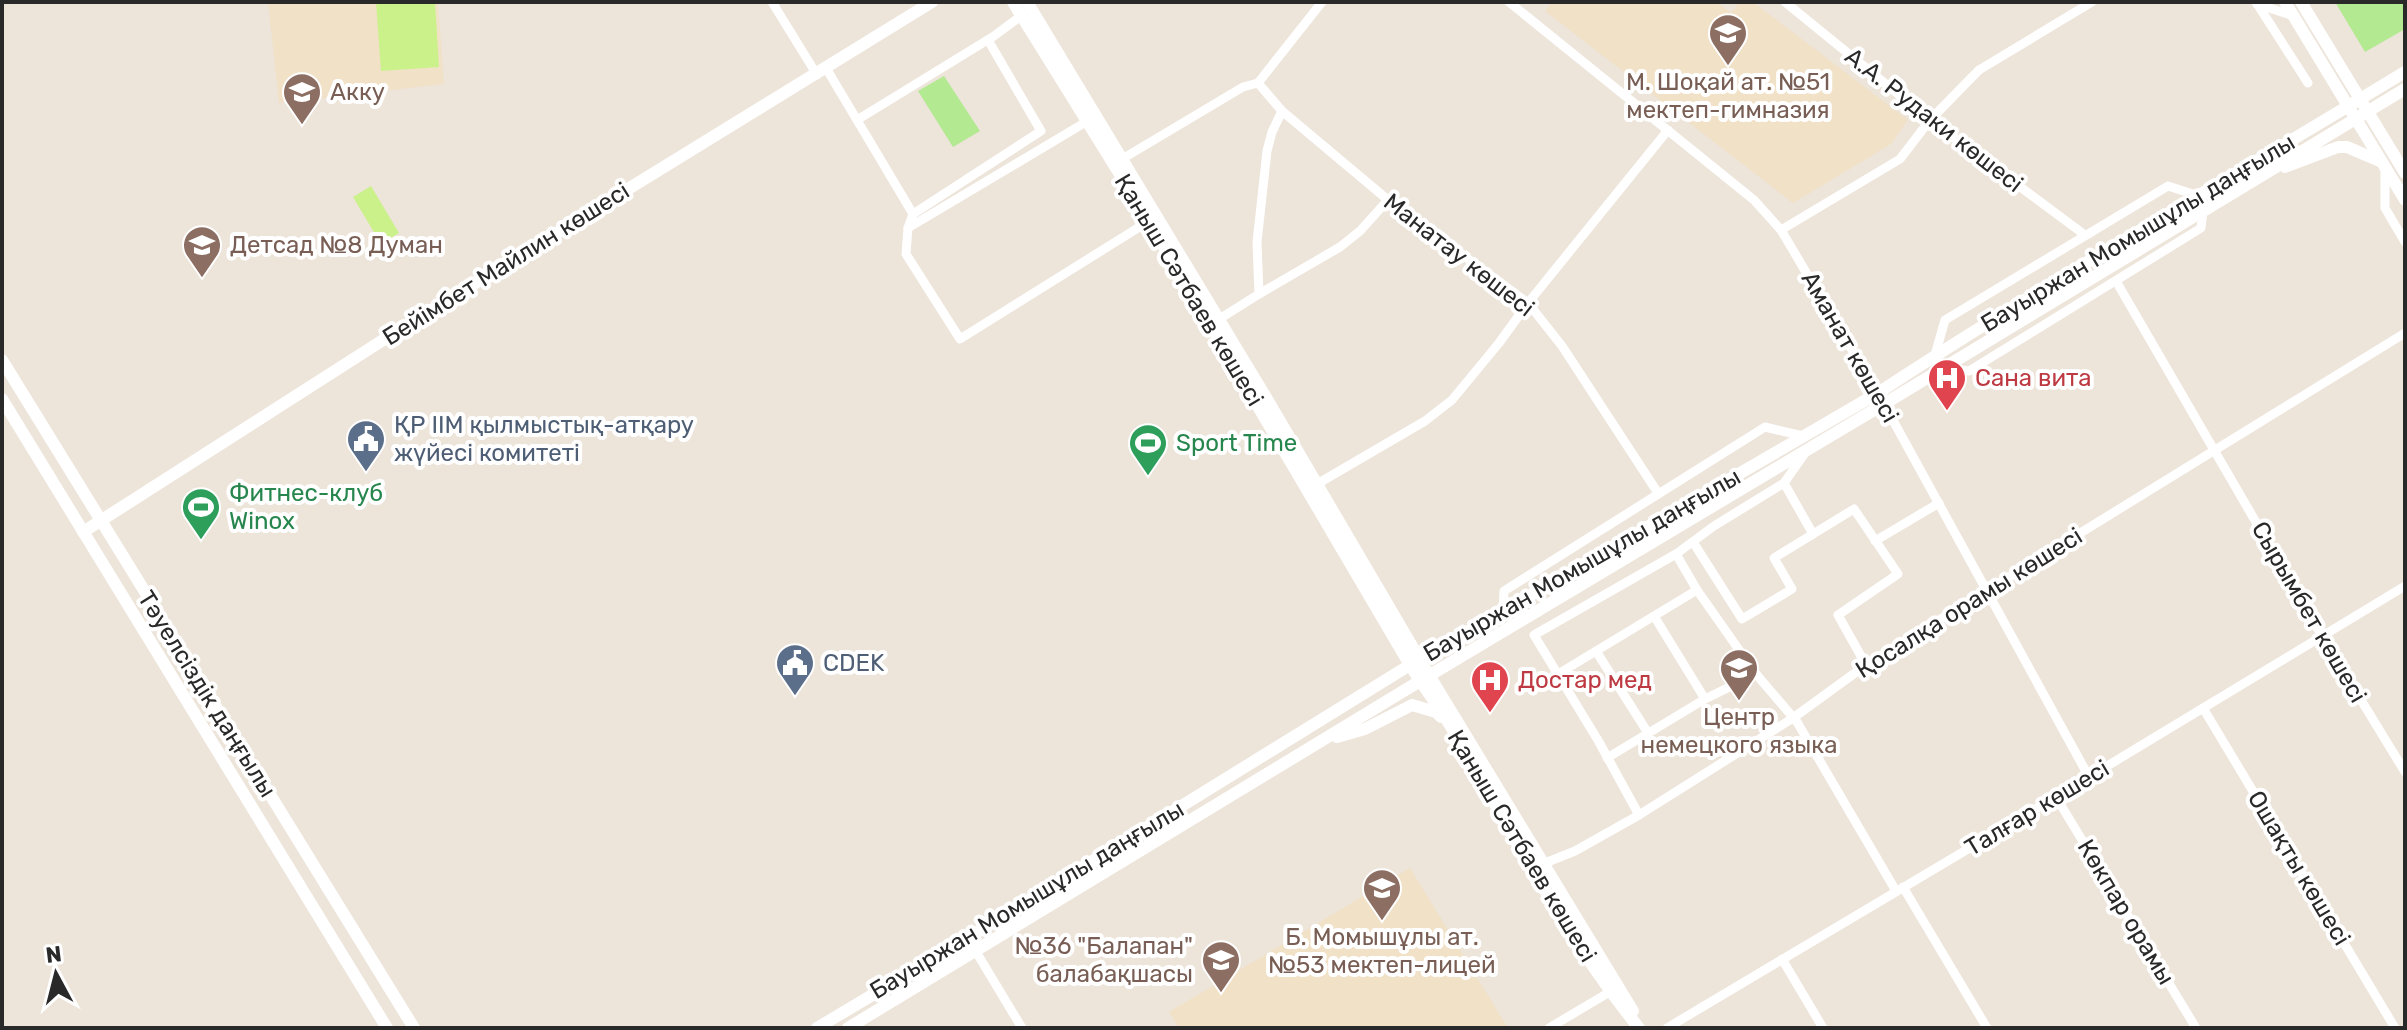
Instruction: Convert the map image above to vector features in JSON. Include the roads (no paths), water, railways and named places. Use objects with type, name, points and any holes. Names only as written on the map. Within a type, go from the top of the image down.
[{"type":"main road","name":"Бейімбет Майлин көшесі","points":[[83,532],[394,333],[932,2]]},
{"type":"main road","name":"Қаныш Сәтбаев көшесі","points":[[1013,2],[1091,119],[1122,159],[1262,410],[1415,662]]},
{"type":"main road","name":"Қаныш Сәтбаев көшесі","points":[[1027,2],[1149,221],[1317,484],[1451,727],[1641,1028]]},
{"type":"main road","points":[[2285,2],[2405,200]]},
{"type":"main road","points":[[2301,2],[2405,173]]},
{"type":"main road","points":[[2360,99],[2405,72]]},
{"type":"main road","points":[[2368,112],[2405,89]]},
{"type":"main road","name":"Бауыржан Момышұлы даңғылы","points":[[848,1028],[1424,678],[1807,450],[1935,355],[2360,99]]},
{"type":"main road","name":"Бауыржан Момышұлы даңғылы","points":[[817,1028],[1415,662],[1803,436],[1944,368],[2368,112]]},
{"type":"main road","points":[[2270,170],[2293,165],[2338,147],[2347,147],[2383,164]]},
{"type":"main road","name":"Тәуелсіздік даңғылы","points":[[2,360],[414,1028]]},
{"type":"main road","name":"Тәуелсіздік даңғылы","points":[[2,399],[387,1028]]},
{"type":"main road","name":"Қаныш Сәтбаев көшесі","points":[[1424,678],[1538,866]]},
{"type":"main road","points":[[1318,742],[1365,729],[1412,705],[1436,712],[1451,727]]},
{"type":"main road","points":[[229,771],[248,761]]},
{"type":"street","points":[[772,2],[857,120],[913,214]]},
{"type":"street","points":[[1122,159],[1243,87],[1258,83],[1322,2]]},
{"type":"street","name":"Аманат көшесі","points":[[1509,2],[1754,200],[1781,230],[1881,398],[2089,777]]},
{"type":"street","name":"А.А. Рудаки көшесі","points":[[1785,2],[1930,120],[2085,235]]},
{"type":"street","points":[[1781,230],[1900,159],[1930,120],[1979,70],[2092,2]]},
{"type":"street","points":[[2257,3],[2294,16]]},
{"type":"street","points":[[2257,3],[2308,83]]},
{"type":"street","points":[[857,120],[988,40],[1021,16]]},
{"type":"street","points":[[988,40],[1041,131],[913,214],[908,228],[906,254],[960,339],[1149,221]]},
{"type":"street","name":"Манатау көшесі","points":[[1258,83],[1282,111],[1388,200],[1528,303],[1562,346],[1658,493]]},
{"type":"street","points":[[1259,294],[1257,242],[1267,151],[1282,111]]},
{"type":"street","points":[[908,228],[1091,119]]},
{"type":"street","points":[[1317,484],[1425,421],[1452,400],[1668,130]]},
{"type":"street","points":[[2383,164],[2385,208],[2405,242]]},
{"type":"street","points":[[1935,355],[1945,320],[2168,186],[2196,195]]},
{"type":"street","points":[[1214,322],[1340,247],[1360,231],[1388,200]]},
{"type":"street","points":[[1944,368],[1969,371],[2201,228],[2203,211]]},
{"type":"street","name":"Сырымбет көшесі","points":[[2116,281],[2322,636],[2405,772]]},
{"type":"street","name":"Қосалқа орамы көшесі","points":[[1538,866],[1575,851],[1639,815],[1793,718],[1866,665],[2405,333]]},
{"type":"street","points":[[1503,611],[1504,591],[1765,427],[1803,436]]},
{"type":"street","points":[[1639,815],[1534,635],[1676,554],[1714,526],[1784,483],[1807,450]]},
{"type":"street","points":[[1784,483],[1813,534]]},
{"type":"street","points":[[1875,541],[1939,503]]},
{"type":"street","points":[[1693,542],[1742,619],[1792,589],[1774,558],[1854,509],[1898,574],[1838,615],[1866,665]]},
{"type":"street","points":[[1676,554],[1697,590],[1756,674],[1793,718],[1987,1028]]},
{"type":"street","points":[[1585,582],[1596,600]]},
{"type":"street","name":"Талғар көшесі","points":[[1667,1028],[2405,586]]},
{"type":"street","points":[[1558,674],[1697,590]]},
{"type":"street","points":[[1654,616],[1705,699]]},
{"type":"street","points":[[1596,651],[1648,733]]},
{"type":"street","points":[[1607,758],[1705,699],[1756,674]]},
{"type":"street","name":"Ошақты көшесі","points":[[2203,708],[2395,1028]]},
{"type":"street","name":"Көкпар орамы","points":[[2056,797],[2196,1028]]},
{"type":"street","points":[[967,938],[1022,1028]]},
{"type":"street","points":[[1782,959],[1823,1028]]},
{"type":"street","points":[[1549,1028],[1614,989]]},
{"type":"place","name":"М. Шоқай ат. №51 мектеп-гимназия","points":[[1728,67]]},
{"type":"place","name":"Акку","points":[[302,126]]},
{"type":"place","name":"Детсад №8 Думан","points":[[202,279]]},
{"type":"place","name":"Сана вита","points":[[1947,412]]},
{"type":"place","name":"ҚР ІІМ қылмыстық-атқару жүйесі комитеті","points":[[366,473]]},
{"type":"place","name":"Sport Time","points":[[1148,477]]},
{"type":"place","name":"Фитнес-клуб Winox","points":[[201,541]]},
{"type":"place","name":"CDEK","points":[[795,697]]},
{"type":"place","name":"Центр немецкого языка","points":[[1739,702]]},
{"type":"place","name":"Достар мед","points":[[1490,714]]},
{"type":"place","name":"Б. Момышұлы ат. №53 мектеп-лицей","points":[[1382,922]]},
{"type":"place","name":"№36 \"Балапан\" балабақшасы","points":[[1221,994]]}]
